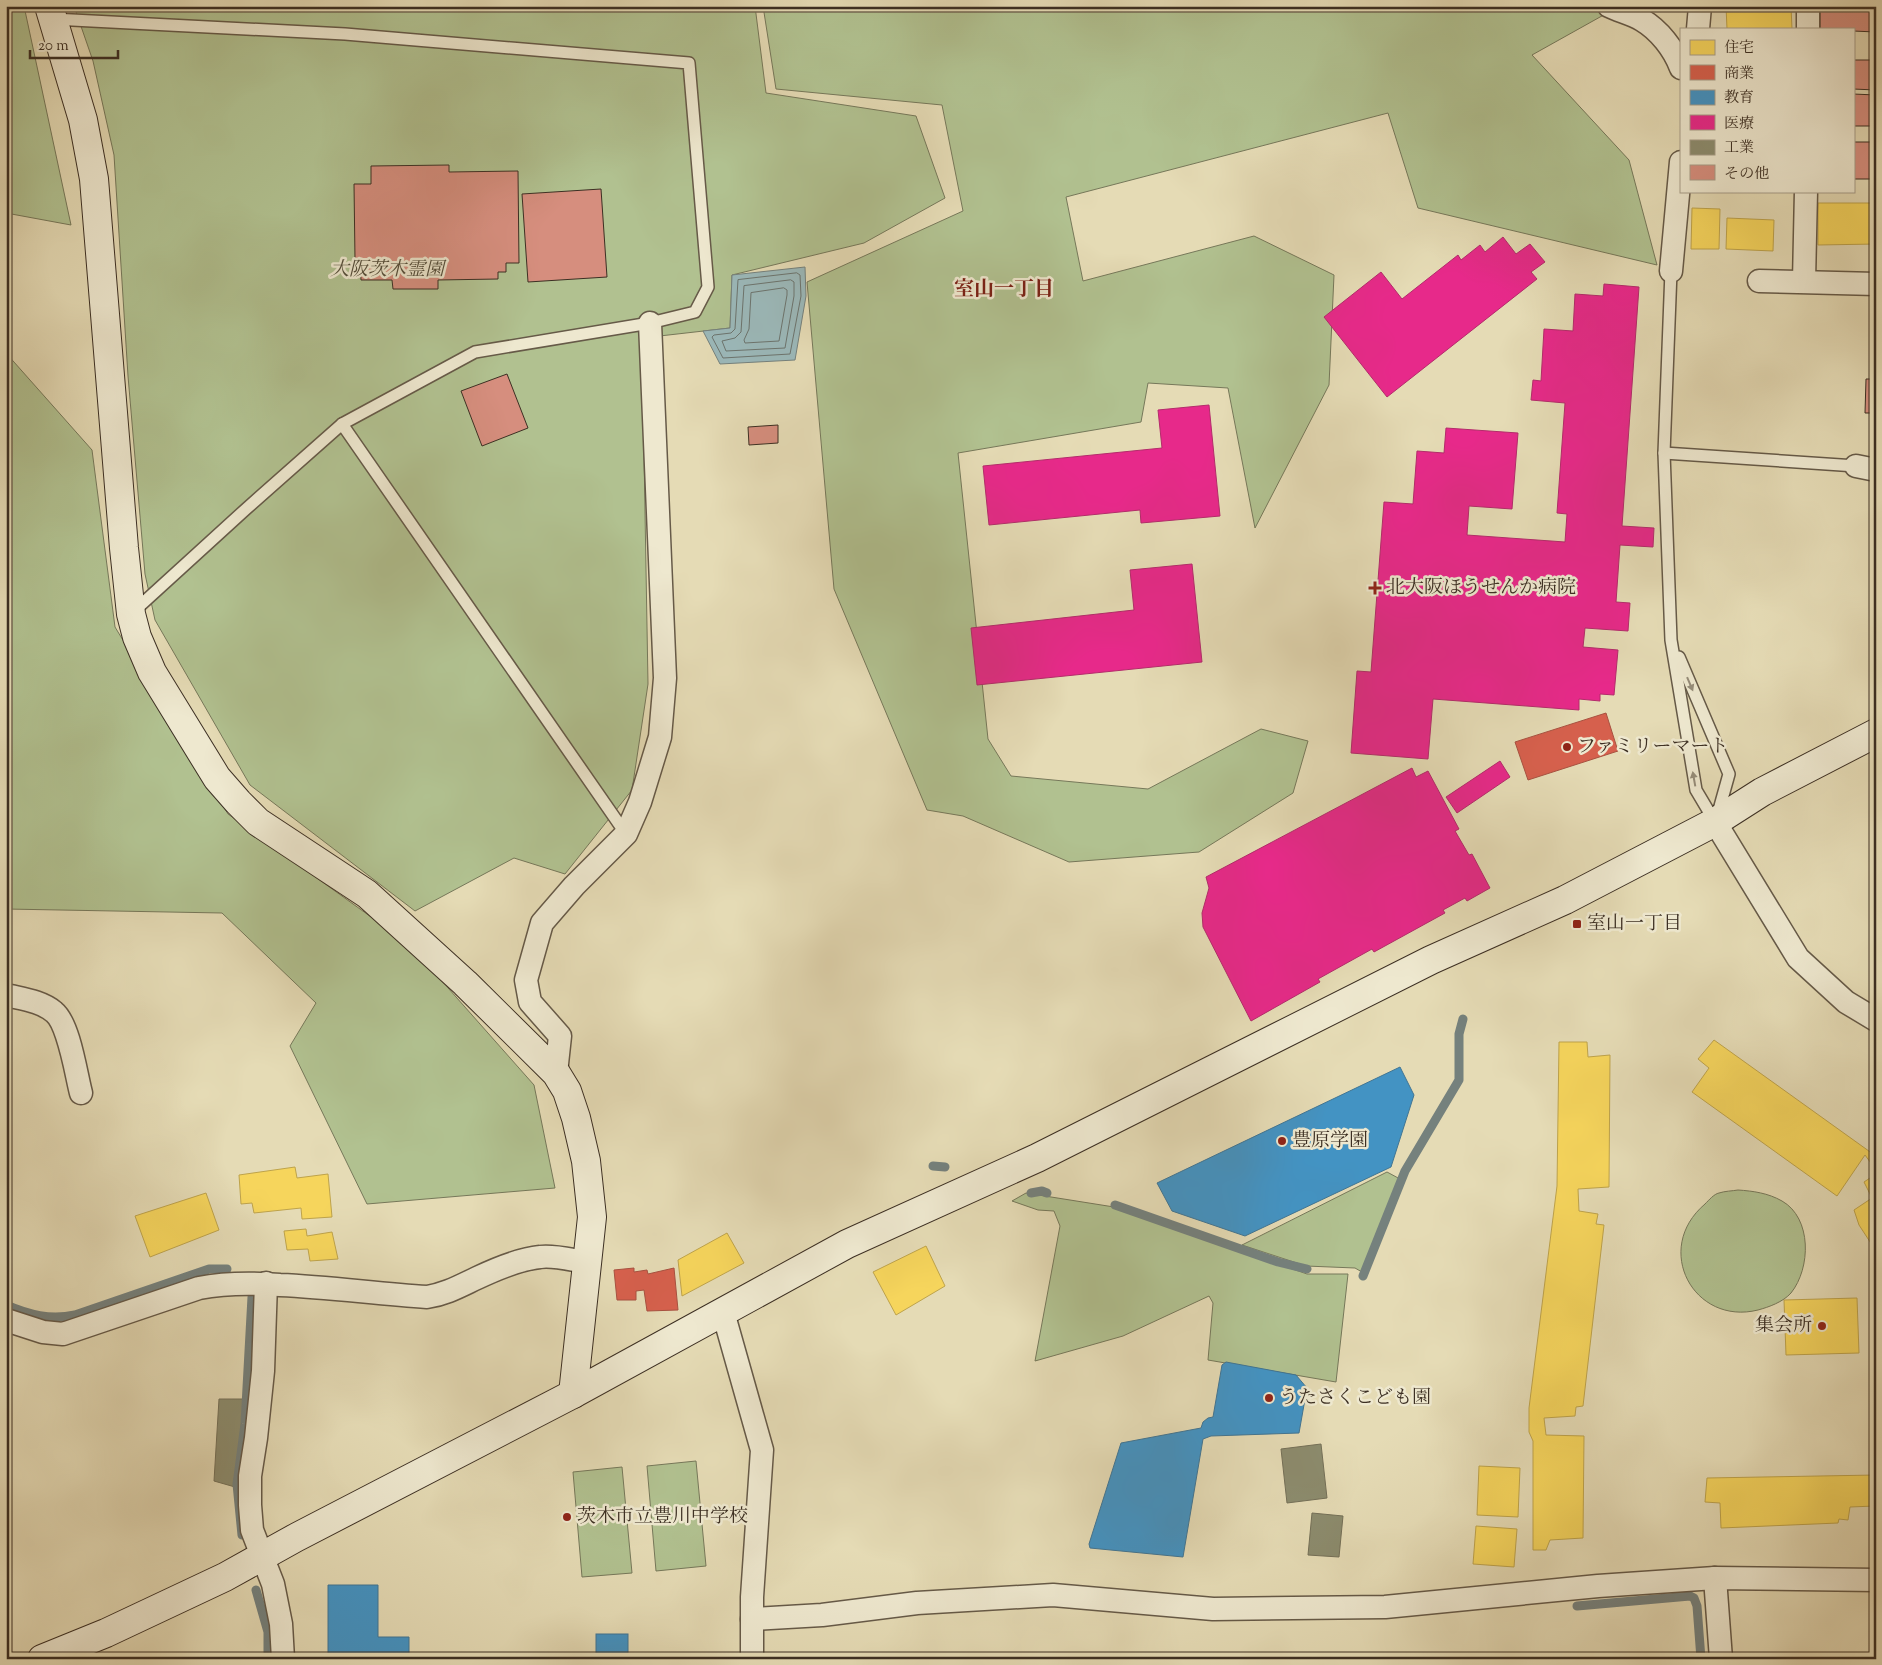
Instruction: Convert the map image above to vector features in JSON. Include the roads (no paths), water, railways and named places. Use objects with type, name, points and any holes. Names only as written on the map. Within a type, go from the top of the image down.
[{"type":"street","points":[[1609,6],[1642,20],[1663,38],[1677,56],[1680,65]]},
{"type":"street","points":[[1698,28],[1700,6]]},
{"type":"street","points":[[1808,6],[1808,28]]},
{"type":"street","points":[[51,13],[83,120],[94,180],[123,538],[131,614],[137,637],[152,672],[217,778],[238,802],[258,822],[367,894],[465,983],[556,1073],[567,1091],[576,1118],[586,1161],[592,1217],[573,1394]]},
{"type":"street","points":[[1671,271],[1680,173]]},
{"type":"street","points":[[1804,281],[1806,192]]},
{"type":"street","points":[[1759,281],[1876,284]]},
{"type":"street","points":[[556,1073],[560,1036],[530,1002],[526,980],[542,923],[574,886],[626,834],[640,802],[660,737],[665,678],[650,323]]},
{"type":"street","points":[[42,1659],[106,1633],[225,1577],[297,1537],[573,1394],[847,1244],[1038,1158],[1431,960],[1565,900],[1715,822],[1762,792],[1876,733]]},
{"type":"street","points":[[1715,822],[1798,958],[1846,1002],[1876,1020]]},
{"type":"street","points":[[6,995],[38,1002],[55,1013],[69,1038],[81,1093]]},
{"type":"street","points":[[6,1320],[43,1332],[63,1334],[199,1288],[212,1286],[266,1283],[302,1284],[427,1297],[440,1295],[477,1278],[532,1259],[542,1257],[586,1262]]},
{"type":"street","points":[[266,1283],[263,1371],[250,1476],[252,1530],[273,1584],[281,1624],[283,1659]]},
{"type":"street","points":[[723,1312],[762,1450],[752,1597],[752,1659]]},
{"type":"street","points":[[752,1619],[822,1615],[917,1604],[1053,1595],[1212,1609],[1385,1607],[1598,1586],[1715,1578],[1876,1580]]},
{"type":"street","points":[[1715,1578],[1721,1659]]},
{"type":"lane","points":[[51,13],[345,34],[688,63],[708,287],[695,312],[650,323],[475,352],[342,424],[131,614]]},
{"type":"lane","points":[[1671,271],[1664,453],[1671,640],[1696,790],[1715,822]]},
{"type":"lane","points":[[342,424],[626,834]]},
{"type":"lane","points":[[1664,453],[1866,468]]},
{"type":"lane","points":[[1671,640],[1729,774],[1715,822]]},
{"type":"water","points":[[805,267],[806,296],[795,360],[720,364],[703,331],[730,328],[732,275]]},
{"type":"waterway","points":[[1363,1276],[1405,1171],[1459,1080],[1459,1034],[1463,1019]]},
{"type":"waterway","points":[[933,1166],[945,1167]]},
{"type":"waterway","points":[[1031,1193],[1042,1191],[1047,1193]]},
{"type":"waterway","points":[[1115,1205],[1278,1262],[1307,1269]]},
{"type":"waterway","points":[[6,1305],[40,1316],[75,1315],[209,1269],[227,1269]]},
{"type":"waterway","points":[[242,1535],[237,1484],[245,1424],[252,1297]]},
{"type":"waterway","points":[[256,1590],[268,1632],[268,1659]]},
{"type":"waterway","points":[[1577,1606],[1690,1596],[1694,1598],[1697,1606],[1701,1659]]},
{"type":"place","name":"北大阪ほうせんか病院","points":[[1375,588]]},
{"type":"place","name":"ファミリーマート","points":[[1567,747]]},
{"type":"place","name":"室山一丁目","points":[[1577,924]]},
{"type":"place","name":"豊原学園","points":[[1282,1141]]},
{"type":"place","name":"集会所","points":[[1822,1326]]},
{"type":"place","name":"うたさくこども園","points":[[1269,1398]]},
{"type":"place","name":"茨木市立豊川中学校","points":[[567,1517]]},
{"type":"district","name":"室山一丁目","points":[[1004,290]]},
{"type":"park label","name":"大阪茨木霊園","points":[[387,270]]}]
